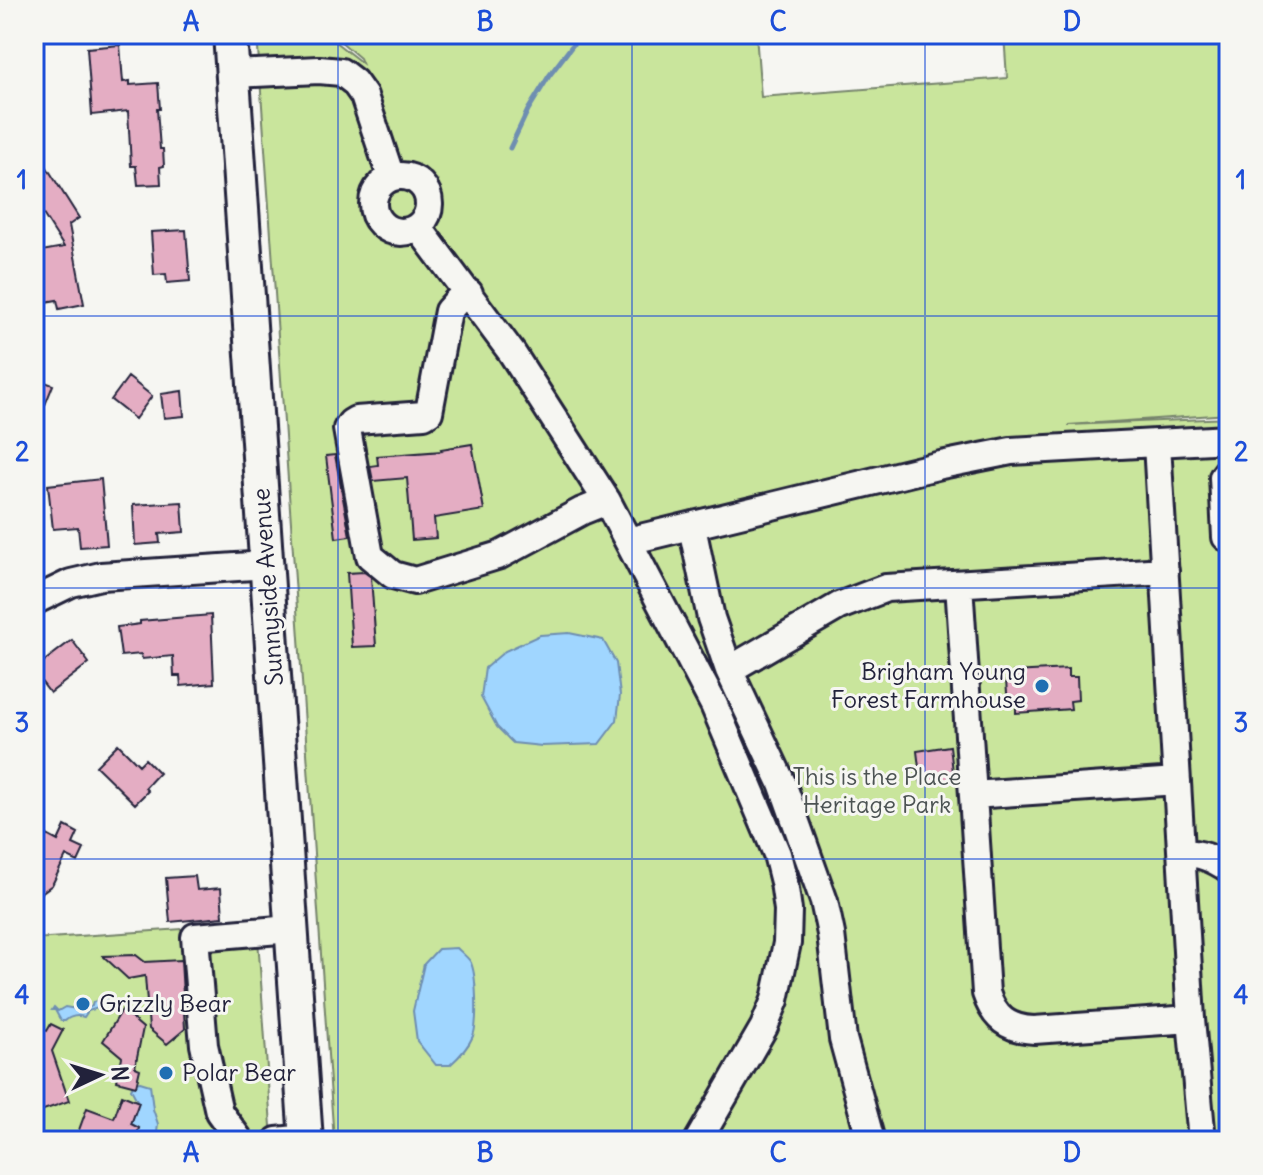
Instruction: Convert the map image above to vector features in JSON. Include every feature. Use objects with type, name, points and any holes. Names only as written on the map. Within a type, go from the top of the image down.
[{"type":"main road","name":"Sunnyside Avenue","points":[[230,34],[291,929],[297,1140]]},
{"type":"street","points":[[232,74],[319,70],[341,72],[354,82],[364,96],[391,177]]},
{"type":"street","points":[[391,177],[414,180],[426,191],[428,209],[423,222],[404,233],[393,232],[377,219],[375,194],[381,183],[391,177]]},
{"type":"street","points":[[418,227],[528,377],[607,501],[714,705],[777,854],[788,910],[787,943],[771,1012],[698,1141]]},
{"type":"street","points":[[469,293],[448,311],[429,412],[424,415],[356,420],[347,429],[370,556],[393,575],[415,581],[500,555],[607,501]]},
{"type":"street","points":[[628,541],[1011,451],[1229,439]]},
{"type":"street","points":[[1157,444],[1191,1019],[1202,1141]]},
{"type":"street","points":[[1229,469],[1223,477],[1226,537],[1229,536]]},
{"type":"street","points":[[692,527],[711,618],[729,670],[782,783],[824,901],[831,934],[843,1039],[871,1141]]},
{"type":"street","points":[[34,601],[71,583],[101,576],[267,565]]},
{"type":"street","points":[[729,670],[839,606],[886,588],[1165,571]]},
{"type":"street","points":[[959,584],[986,993],[991,1008],[1019,1029],[1034,1030],[1191,1019]]},
{"type":"street","points":[[973,795],[1177,781]]},
{"type":"street","points":[[1182,853],[1205,856],[1229,869]]},
{"type":"street","points":[[240,1141],[219,1112],[204,1045],[195,937],[291,929]]},
{"type":"green space","name":"This is the Place Heritage Park","points":[[257,34],[325,34],[362,63],[332,34],[756,34],[761,97],[1007,78],[1004,34],[1229,34],[1229,414],[1068,425],[1229,418],[1229,1141],[334,1141]]},
{"type":"green space","points":[[257,924],[272,1141],[34,1141],[34,939]]},
{"type":"water","points":[[569,633],[603,640],[616,663],[620,695],[617,720],[599,744],[542,746],[513,743],[497,727],[481,697],[485,668],[505,651],[540,635]]},
{"type":"water","points":[[457,948],[470,961],[474,976],[475,1030],[469,1044],[450,1065],[436,1065],[417,1041],[413,1011],[424,964],[438,949]]},
{"type":"water","points":[[103,994],[106,995],[107,1005],[88,1011],[84,1017],[74,1016],[61,1021],[52,1010],[54,1007],[58,1011],[65,1007],[82,1010],[100,1000]]},
{"type":"water","points":[[134,1083],[150,1085],[158,1124],[156,1141],[135,1141],[139,1128],[131,1124],[138,1102],[131,1089]]},
{"type":"building","points":[[120,45],[123,82],[130,81],[130,85],[158,83],[160,109],[157,109],[164,166],[160,167],[161,184],[138,185],[136,166],[131,166],[128,111],[92,115],[87,48]]},
{"type":"building","points":[[34,147],[79,218],[69,225],[84,304],[59,309],[57,300],[45,302],[36,252],[64,247],[34,200]]},
{"type":"building","points":[[186,230],[190,281],[167,283],[166,274],[154,275],[151,232]]},
{"type":"building","points":[[128,377],[152,396],[135,419],[111,400]]},
{"type":"building","points":[[34,378],[53,385],[45,405],[34,401]]},
{"type":"building","points":[[182,391],[184,416],[164,418],[161,394]]},
{"type":"building","points":[[472,444],[484,510],[434,518],[436,538],[412,540],[407,478],[373,481],[370,466],[378,465],[377,456],[442,451]]},
{"type":"building","points":[[335,455],[350,536],[336,538],[326,456]]},
{"type":"building","points":[[101,479],[107,545],[80,547],[78,527],[53,529],[48,485]]},
{"type":"building","points":[[182,502],[184,532],[159,534],[160,543],[135,545],[133,505]]},
{"type":"building","points":[[364,572],[371,577],[376,646],[352,647],[347,573]]},
{"type":"building","points":[[211,615],[214,683],[181,686],[180,676],[174,676],[173,656],[142,659],[141,654],[121,656],[117,627],[140,624],[140,621]]},
{"type":"building","points":[[72,640],[89,663],[50,693],[34,669]]},
{"type":"building","name":"Brigham Young Forest Farmhouse","points":[[1068,669],[1068,677],[1077,677],[1078,700],[1070,701],[1071,709],[1016,713],[1016,705],[1008,705],[1006,681],[1014,681],[1013,672]]},
{"type":"building","points":[[118,744],[139,765],[145,759],[159,773],[135,804],[96,766]]},
{"type":"building","points":[[950,746],[954,780],[921,784],[917,751]]},
{"type":"building","points":[[65,826],[78,833],[73,844],[84,849],[78,862],[66,856],[52,885],[34,898],[34,858],[45,834],[58,841]]},
{"type":"building","points":[[195,876],[197,890],[221,888],[223,917],[170,922],[166,878]]},
{"type":"building","points":[[136,955],[145,962],[181,960],[185,1029],[167,1044],[149,1029],[145,976],[128,979],[103,956]]},
{"type":"building","points":[[122,1010],[143,1028],[135,1067],[140,1069],[136,1086],[117,1081],[122,1057],[103,1041]]},
{"type":"building","points":[[34,1024],[47,1031],[51,1024],[63,1030],[52,1051],[69,1101],[38,1112],[34,1098]]},
{"type":"building","points":[[122,1095],[139,1102],[131,1124],[139,1128],[135,1141],[75,1141],[87,1108],[114,1118]]},
{"type":"waterway","points":[[510,148],[549,76],[581,34]]},
{"type":"place","name":"Brigham Young Forest Farmhouse","points":[[1042,686]]},
{"type":"place","name":"Grizzly Bear","points":[[83,1004]]},
{"type":"place","name":"Polar Bear","points":[[166,1073]]}]
